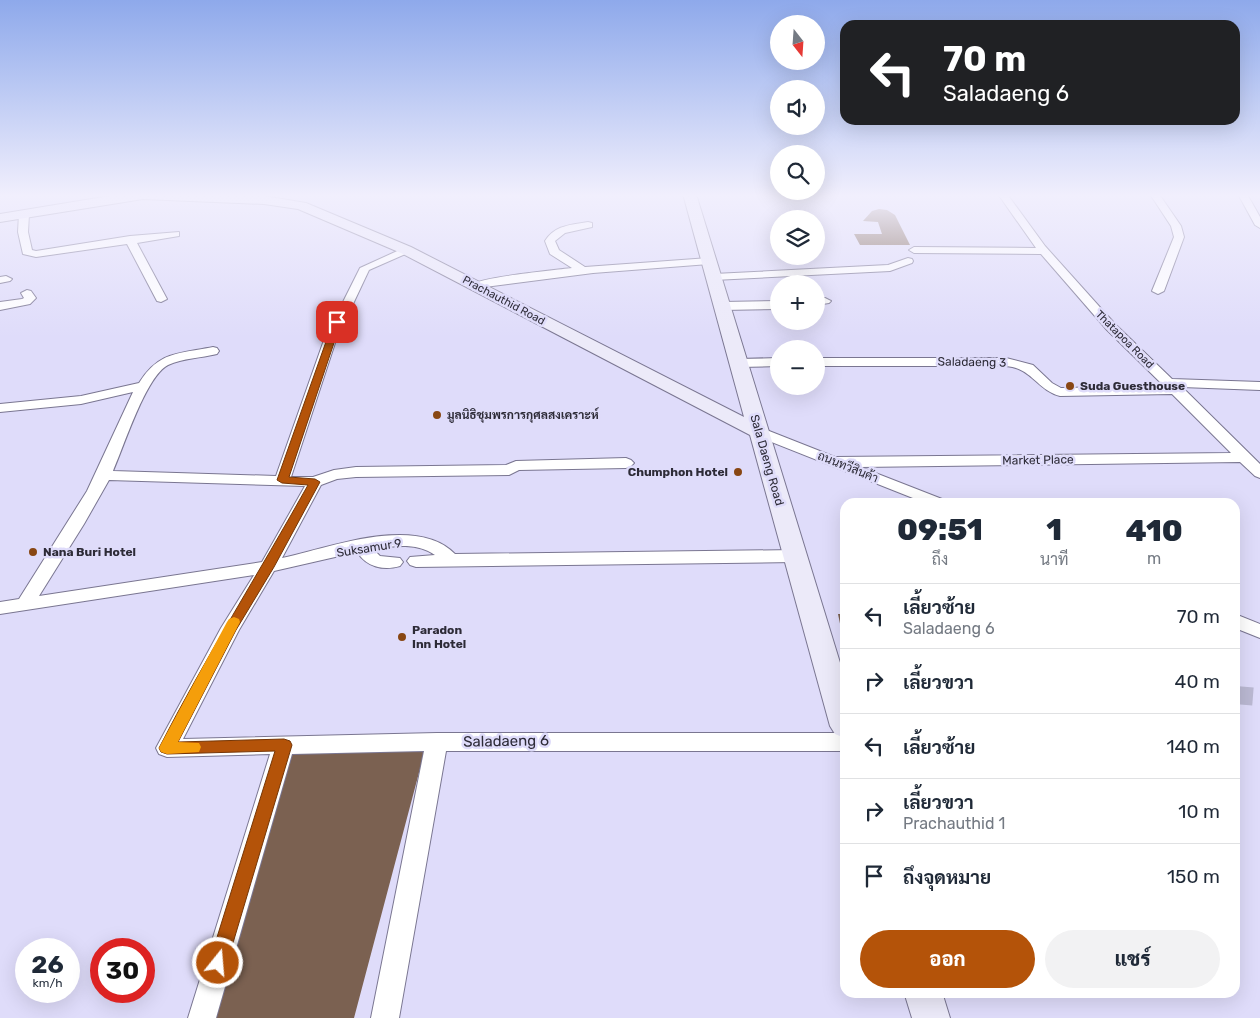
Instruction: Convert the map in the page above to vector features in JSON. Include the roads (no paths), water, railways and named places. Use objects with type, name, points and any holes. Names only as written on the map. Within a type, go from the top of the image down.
[{"type":"street","points":[[25,242],[27,252],[30,254],[44,254],[116,242]]},
{"type":"street","points":[[131,242],[161,299]]},
{"type":"street","name":"Prachauthid Road","points":[[386,242],[477,285],[759,432]]},
{"type":"street","points":[[550,242],[554,252],[583,270]]},
{"type":"street","name":"Sala Daeng Road","points":[[703,242],[840,709]]},
{"type":"street","name":"Thatapoa Road","points":[[1037,242],[1111,327],[1245,457],[1260,474]]},
{"type":"street","points":[[1158,291],[1178,242]]},
{"type":"street","points":[[282,480],[330,340],[365,268],[406,250]]},
{"type":"street","points":[[914,250],[1044,251]]},
{"type":"street","points":[[477,285],[583,270],[890,268],[908,261]]},
{"type":"street","points":[[0,306],[26,302],[30,298],[27,293]]},
{"type":"street","points":[[722,306],[770,305]]},
{"type":"street","points":[[25,604],[104,475],[144,386],[158,366],[213,351]]},
{"type":"street","points":[[738,363],[770,362]]},
{"type":"street","name":"Saladaeng 3","points":[[825,362],[1012,362],[1031,369],[1051,389],[1060,392],[1173,387],[1260,386]]},
{"type":"street","points":[[0,408],[80,400],[144,386]]},
{"type":"street","name":"ถนนทวีสินค้า","points":[[759,432],[926,498]]},
{"type":"street","name":"Market Place","points":[[830,461],[1245,457]]},
{"type":"street","points":[[104,475],[315,482],[334,475],[356,472],[509,470],[516,466],[626,463]]},
{"type":"street","points":[[268,567],[315,482]]},
{"type":"street","name":"Suksamur 9","points":[[0,608],[268,567],[363,547],[410,541],[429,543],[440,548],[451,560]]},
{"type":"street","points":[[363,547],[369,558],[375,561],[394,562]]},
{"type":"street","points":[[416,561],[795,556]]},
{"type":"street","name":"Saladaeng 6","points":[[268,567],[230,628],[167,748],[437,742],[666,740],[840,742]]},
{"type":"street","points":[[1240,623],[1260,631]]},
{"type":"street","points":[[385,1018],[437,742]]},
{"type":"street","points":[[202,1018],[284,745]]},
{"type":"street","points":[[925,998],[931,1018]]},
{"type":"tunnel","points":[[1240,695],[1260,697]]},
{"type":"place","name":"Suda Guesthouse","points":[[1070,386]]},
{"type":"place","name":"มูลนิธิชุมพรการกุศลสงเคราะห์","points":[[437,415]]},
{"type":"place","name":"Chumphon Hotel","points":[[738,472]]},
{"type":"place","name":"Nana Buri Hotel","points":[[33,552]]},
{"type":"place","name":"Paradon Inn Hotel","points":[[402,637]]}]
